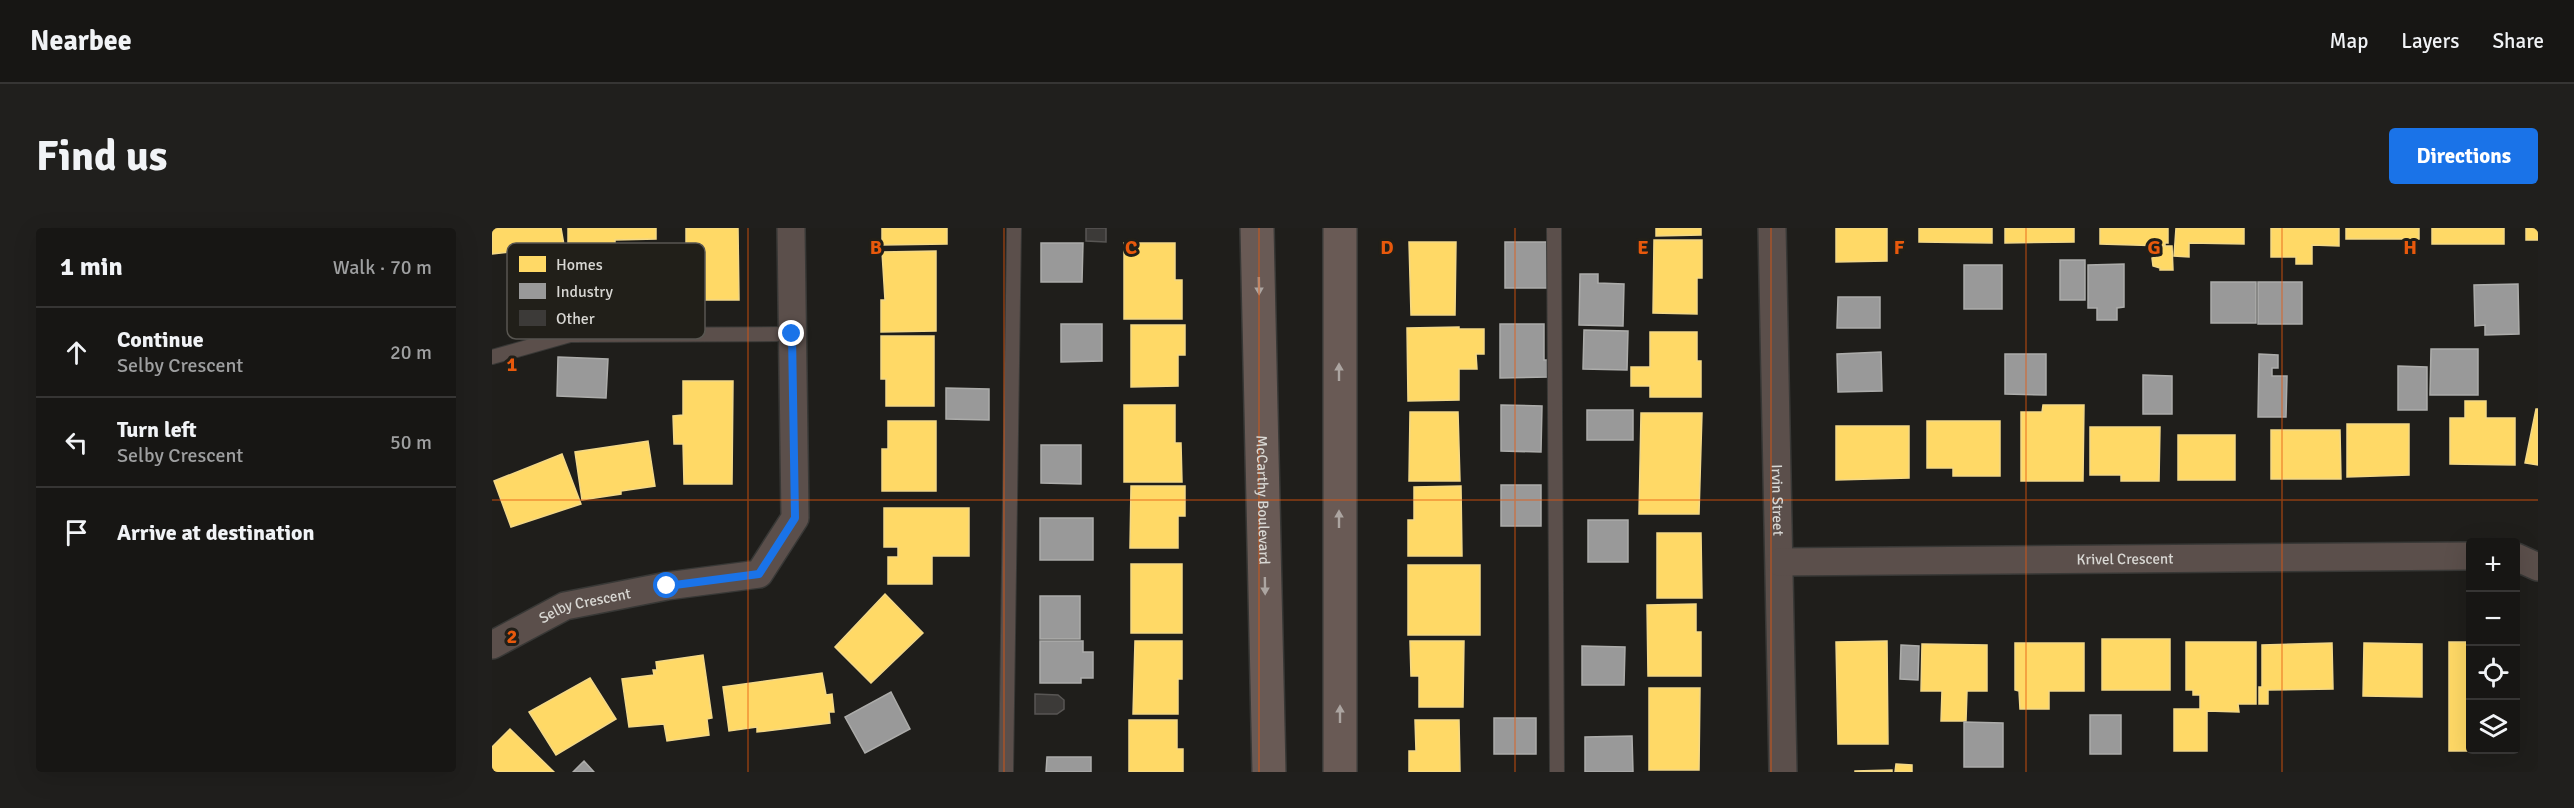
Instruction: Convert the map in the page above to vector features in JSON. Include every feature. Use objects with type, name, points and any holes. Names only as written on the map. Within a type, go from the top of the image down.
[{"type":"main road","name":"McCarthy Boulevard","points":[[1257,228],[1269,772]]},
{"type":"main road","points":[[1340,228],[1340,772]]},
{"type":"street","name":"Selby Crescent","points":[[492,645],[565,606],[667,586],[759,574],[795,518],[791,228]]},
{"type":"street","name":"Irvin Street","points":[[1772,228],[1783,772]]},
{"type":"street","name":"Krivel Crescent","points":[[1780,562],[2466,556]]},
{"type":"street","points":[[2520,559],[2538,567]]},
{"type":"lane","points":[[1006,772],[1014,228]]},
{"type":"lane","points":[[1554,228],[1557,772]]},
{"type":"lane","points":[[705,334],[792,334]]},
{"type":"lane","points":[[492,357],[556,339]]},
{"type":"building: Homes","points":[[492,228],[561,228],[564,243],[507,243],[507,252],[492,254]]},
{"type":"building: Homes","points":[[568,228],[656,228],[656,239],[615,240],[615,243],[568,243]]},
{"type":"building: Homes","points":[[686,228],[738,228],[739,300],[705,300],[705,243],[686,243]]},
{"type":"building: Homes","points":[[882,228],[947,228],[947,244],[882,245]]},
{"type":"building: Homes","points":[[1656,228],[1701,228],[1701,235],[1656,236]]},
{"type":"building: Homes","points":[[1836,228],[1887,228],[1887,261],[1836,262]]},
{"type":"building: Homes","points":[[1919,228],[1992,228],[1992,243],[1919,242]]},
{"type":"building: Homes","points":[[2005,228],[2074,228],[2074,242],[2005,243]]},
{"type":"building: Homes","points":[[2100,228],[2168,228],[2168,243],[2165,243],[2165,246],[2100,244]]},
{"type":"building: Homes","points":[[2176,228],[2244,228],[2244,244],[2189,243],[2189,257],[2174,256]]},
{"type":"building: Homes","points":[[2271,228],[2339,228],[2339,246],[2312,245],[2312,264],[2296,264],[2296,257],[2271,257]]},
{"type":"building: Homes","points":[[2346,228],[2419,228],[2419,239],[2346,239]]},
{"type":"building: Homes","points":[[2432,228],[2504,228],[2504,244],[2432,244]]},
{"type":"building: Homes","points":[[2526,228],[2538,228],[2538,240],[2526,240]]},
{"type":"building: Homes","points":[[1654,240],[1702,240],[1702,278],[1697,278],[1697,314],[1653,313]]},
{"type":"building: Homes","points":[[1409,242],[1456,242],[1455,315],[1411,315]]},
{"type":"building: Homes","points":[[1124,243],[1175,243],[1175,280],[1182,280],[1182,319],[1124,319]]},
{"type":"building: Homes","points":[[2160,246],[2172,246],[2173,270],[2160,270],[2153,266],[2152,258],[2160,256]]},
{"type":"building: Homes","points":[[936,251],[936,331],[881,332],[881,300],[885,300],[882,252]]},
{"type":"building: Homes","points":[[1131,325],[1185,325],[1185,355],[1178,355],[1178,386],[1131,387]]},
{"type":"building: Homes","points":[[1459,327],[1459,329],[1484,329],[1484,354],[1476,354],[1477,369],[1459,369],[1459,400],[1408,401],[1407,328]]},
{"type":"building: Homes","points":[[1650,332],[1697,332],[1697,361],[1701,361],[1701,397],[1650,397],[1650,386],[1631,386],[1631,367],[1650,367]]},
{"type":"building: Homes","points":[[881,336],[934,336],[934,406],[886,406],[886,379],[881,379]]},
{"type":"building: Homes","points":[[683,381],[733,381],[732,484],[684,484],[683,444],[674,444],[673,416],[683,415]]},
{"type":"building: Homes","points":[[2465,401],[2486,401],[2486,418],[2515,418],[2515,465],[2450,464],[2450,418],[2465,418]]},
{"type":"building: Homes","points":[[1124,405],[1175,405],[1175,443],[1181,443],[1182,482],[1124,482]]},
{"type":"building: Homes","points":[[2043,405],[2084,405],[2083,481],[2021,481],[2021,412],[2042,412]]},
{"type":"building: Homes","points":[[2536,409],[2538,409],[2538,465],[2525,463]]},
{"type":"building: Homes","points":[[1410,412],[1458,412],[1460,481],[1409,481]]},
{"type":"building: Homes","points":[[1641,413],[1702,413],[1699,514],[1639,514]]},
{"type":"building: Homes","points":[[888,421],[936,421],[936,491],[882,491],[882,449],[888,449]]},
{"type":"building: Homes","points":[[1927,421],[2000,421],[2000,476],[1953,476],[1953,468],[1927,468]]},
{"type":"building: Homes","points":[[2347,424],[2409,424],[2409,475],[2347,477]]},
{"type":"building: Homes","points":[[1836,426],[1909,426],[1909,478],[1836,480]]},
{"type":"building: Homes","points":[[2090,427],[2160,427],[2159,481],[2121,481],[2121,475],[2090,475]]},
{"type":"building: Homes","points":[[2271,430],[2340,430],[2341,479],[2271,479]]},
{"type":"building: Homes","points":[[2178,435],[2235,435],[2235,480],[2178,480]]},
{"type":"building: Homes","points":[[648,441],[655,486],[582,500],[575,452]]},
{"type":"building: Homes","points":[[562,454],[581,504],[511,527],[494,481]]},
{"type":"building: Homes","points":[[1131,486],[1185,486],[1185,516],[1178,516],[1178,548],[1130,548]]},
{"type":"building: Homes","points":[[1461,486],[1462,556],[1408,556],[1408,520],[1414,520],[1414,487]]},
{"type":"building: Homes","points":[[884,508],[969,508],[969,556],[932,556],[932,584],[888,584],[888,557],[898,557],[898,547],[884,547]]},
{"type":"building: Homes","points":[[1657,533],[1701,533],[1702,598],[1657,598]]},
{"type":"building: Homes","points":[[1131,564],[1182,564],[1182,633],[1131,633]]},
{"type":"building: Homes","points":[[1408,565],[1480,565],[1480,635],[1408,635]]},
{"type":"building: Homes","points":[[885,594],[923,633],[871,683],[835,647]]},
{"type":"building: Homes","points":[[1696,604],[1696,632],[1701,632],[1701,676],[1648,676],[1647,605]]},
{"type":"building: Homes","points":[[2102,639],[2170,639],[2170,690],[2102,690]]},
{"type":"building: Homes","points":[[1135,641],[1182,641],[1182,679],[1178,679],[1178,714],[1133,714]]},
{"type":"building: Homes","points":[[1410,641],[1464,641],[1463,707],[1419,707],[1419,676],[1411,676]]},
{"type":"building: Homes","points":[[1887,641],[1888,744],[1838,744],[1836,642]]},
{"type":"building: Homes","points":[[2186,642],[2256,642],[2256,704],[2238,704],[2239,712],[2207,711],[2207,751],[2174,751],[2174,709],[2200,709],[2200,695],[2193,695],[2193,690],[2186,690]]},
{"type":"building: Homes","points":[[2449,642],[2466,642],[2466,751],[2449,751]]},
{"type":"building: Homes","points":[[2015,643],[2084,643],[2084,691],[2049,691],[2049,709],[2020,709],[2019,691],[2015,690]]},
{"type":"building: Homes","points":[[2332,643],[2333,689],[2268,690],[2268,704],[2259,704],[2259,687],[2262,687],[2262,645]]},
{"type":"building: Homes","points":[[2364,643],[2422,644],[2422,697],[2363,696]]},
{"type":"building: Homes","points":[[1922,644],[1987,645],[1987,691],[1967,691],[1966,721],[1941,721],[1942,691],[1921,691]]},
{"type":"building: Homes","points":[[703,655],[712,718],[707,719],[709,735],[667,741],[664,724],[629,727],[622,679],[654,675],[653,670],[657,670],[656,662]]},
{"type":"building: Homes","points":[[822,673],[826,695],[832,694],[834,712],[829,712],[830,723],[757,732],[757,727],[729,731],[723,687]]},
{"type":"building: Homes","points":[[590,678],[616,719],[556,755],[529,712]]},
{"type":"building: Homes","points":[[1649,688],[1700,688],[1699,770],[1649,770]]},
{"type":"building: Homes","points":[[1129,720],[1177,720],[1177,749],[1183,749],[1183,772],[1129,772]]},
{"type":"building: Homes","points":[[1415,720],[1459,720],[1460,772],[1409,772],[1409,751],[1416,751]]},
{"type":"building: Homes","points":[[510,729],[554,772],[492,772],[492,747]]},
{"type":"building: Homes","points":[[1896,764],[1912,765],[1912,772],[1895,772]]},
{"type":"building: Homes","points":[[1892,770],[1892,772],[1855,772],[1855,771]]},
{"type":"building: Industry","points":[[1505,242],[1548,242],[1549,288],[1505,288]]},
{"type":"building: Industry","points":[[1041,243],[1083,243],[1082,282],[1041,282]]},
{"type":"building: Industry","points":[[2060,260],[2085,260],[2085,300],[2060,300]]},
{"type":"building: Industry","points":[[2124,264],[2124,307],[2117,308],[2117,320],[2097,320],[2097,308],[2088,308],[2088,265]]},
{"type":"building: Industry","points":[[1964,265],[2002,265],[2002,309],[1964,309]]},
{"type":"building: Industry","points":[[1580,274],[1598,274],[1598,283],[1624,284],[1623,326],[1579,325]]},
{"type":"building: Industry","points":[[2211,282],[2256,282],[2256,323],[2211,323]]},
{"type":"building: Industry","points":[[2258,282],[2302,282],[2302,324],[2258,324]]},
{"type":"building: Industry","points":[[2518,284],[2519,334],[2485,335],[2485,325],[2475,326],[2474,285]]},
{"type":"building: Industry","points":[[1838,297],[1880,297],[1880,328],[1837,328]]},
{"type":"building: Industry","points":[[1061,324],[1102,324],[1102,361],[1061,362]]},
{"type":"building: Industry","points":[[1500,324],[1544,324],[1544,360],[1548,360],[1548,377],[1500,378]]},
{"type":"building: Industry","points":[[1584,330],[1628,331],[1627,370],[1583,369]]},
{"type":"building: Industry","points":[[2431,349],[2478,349],[2478,395],[2430,395]]},
{"type":"building: Industry","points":[[1881,352],[1882,391],[1838,392],[1837,354]]},
{"type":"building: Industry","points":[[2005,354],[2046,354],[2046,395],[2005,394]]},
{"type":"building: Industry","points":[[2259,354],[2278,355],[2278,368],[2272,368],[2272,376],[2287,376],[2286,417],[2258,417]]},
{"type":"building: Industry","points":[[558,357],[608,359],[606,398],[557,396]]},
{"type":"building: Industry","points":[[2398,366],[2427,367],[2427,410],[2398,410]]},
{"type":"building: Industry","points":[[2143,375],[2172,376],[2172,414],[2143,414]]},
{"type":"building: Industry","points":[[946,388],[989,389],[989,420],[946,419]]},
{"type":"building: Industry","points":[[1501,405],[1542,406],[1541,452],[1501,451]]},
{"type":"building: Industry","points":[[1587,410],[1633,410],[1633,440],[1587,440]]},
{"type":"building: Industry","points":[[1041,445],[1081,445],[1081,484],[1041,483]]},
{"type":"building: Industry","points":[[1501,485],[1541,485],[1541,526],[1501,526]]},
{"type":"building: Industry","points":[[1040,518],[1093,518],[1093,560],[1040,560]]},
{"type":"building: Industry","points":[[1588,520],[1628,520],[1628,562],[1588,562]]},
{"type":"building: Industry","points":[[1040,596],[1080,596],[1080,639],[1040,639]]},
{"type":"building: Industry","points":[[1040,641],[1083,641],[1083,652],[1093,652],[1093,678],[1081,678],[1081,683],[1040,683]]},
{"type":"building: Industry","points":[[1901,645],[1919,646],[1918,680],[1900,679]]},
{"type":"building: Industry","points":[[1582,646],[1625,647],[1624,685],[1582,685]]},
{"type":"building: Industry","points":[[891,692],[910,729],[865,753],[845,717]]},
{"type":"building: Industry","points":[[2090,715],[2121,715],[2121,754],[2090,754]]},
{"type":"building: Industry","points":[[1494,718],[1536,718],[1536,754],[1494,754]]},
{"type":"building: Industry","points":[[1964,722],[2003,723],[2003,767],[1964,767]]},
{"type":"building: Industry","points":[[1632,736],[1633,772],[1585,772],[1585,737]]},
{"type":"building: Industry","points":[[1047,757],[1091,757],[1091,772],[1046,772]]},
{"type":"building: Industry","points":[[584,761],[594,772],[573,772]]},
{"type":"building: Other","points":[[1086,228],[1106,228],[1106,242],[1086,241]]},
{"type":"building: Other","points":[[1035,694],[1058,695],[1064,700],[1064,709],[1057,714],[1035,714]]},
{"type":"route","points":[[667,586],[759,574],[795,518],[792,334]]}]
